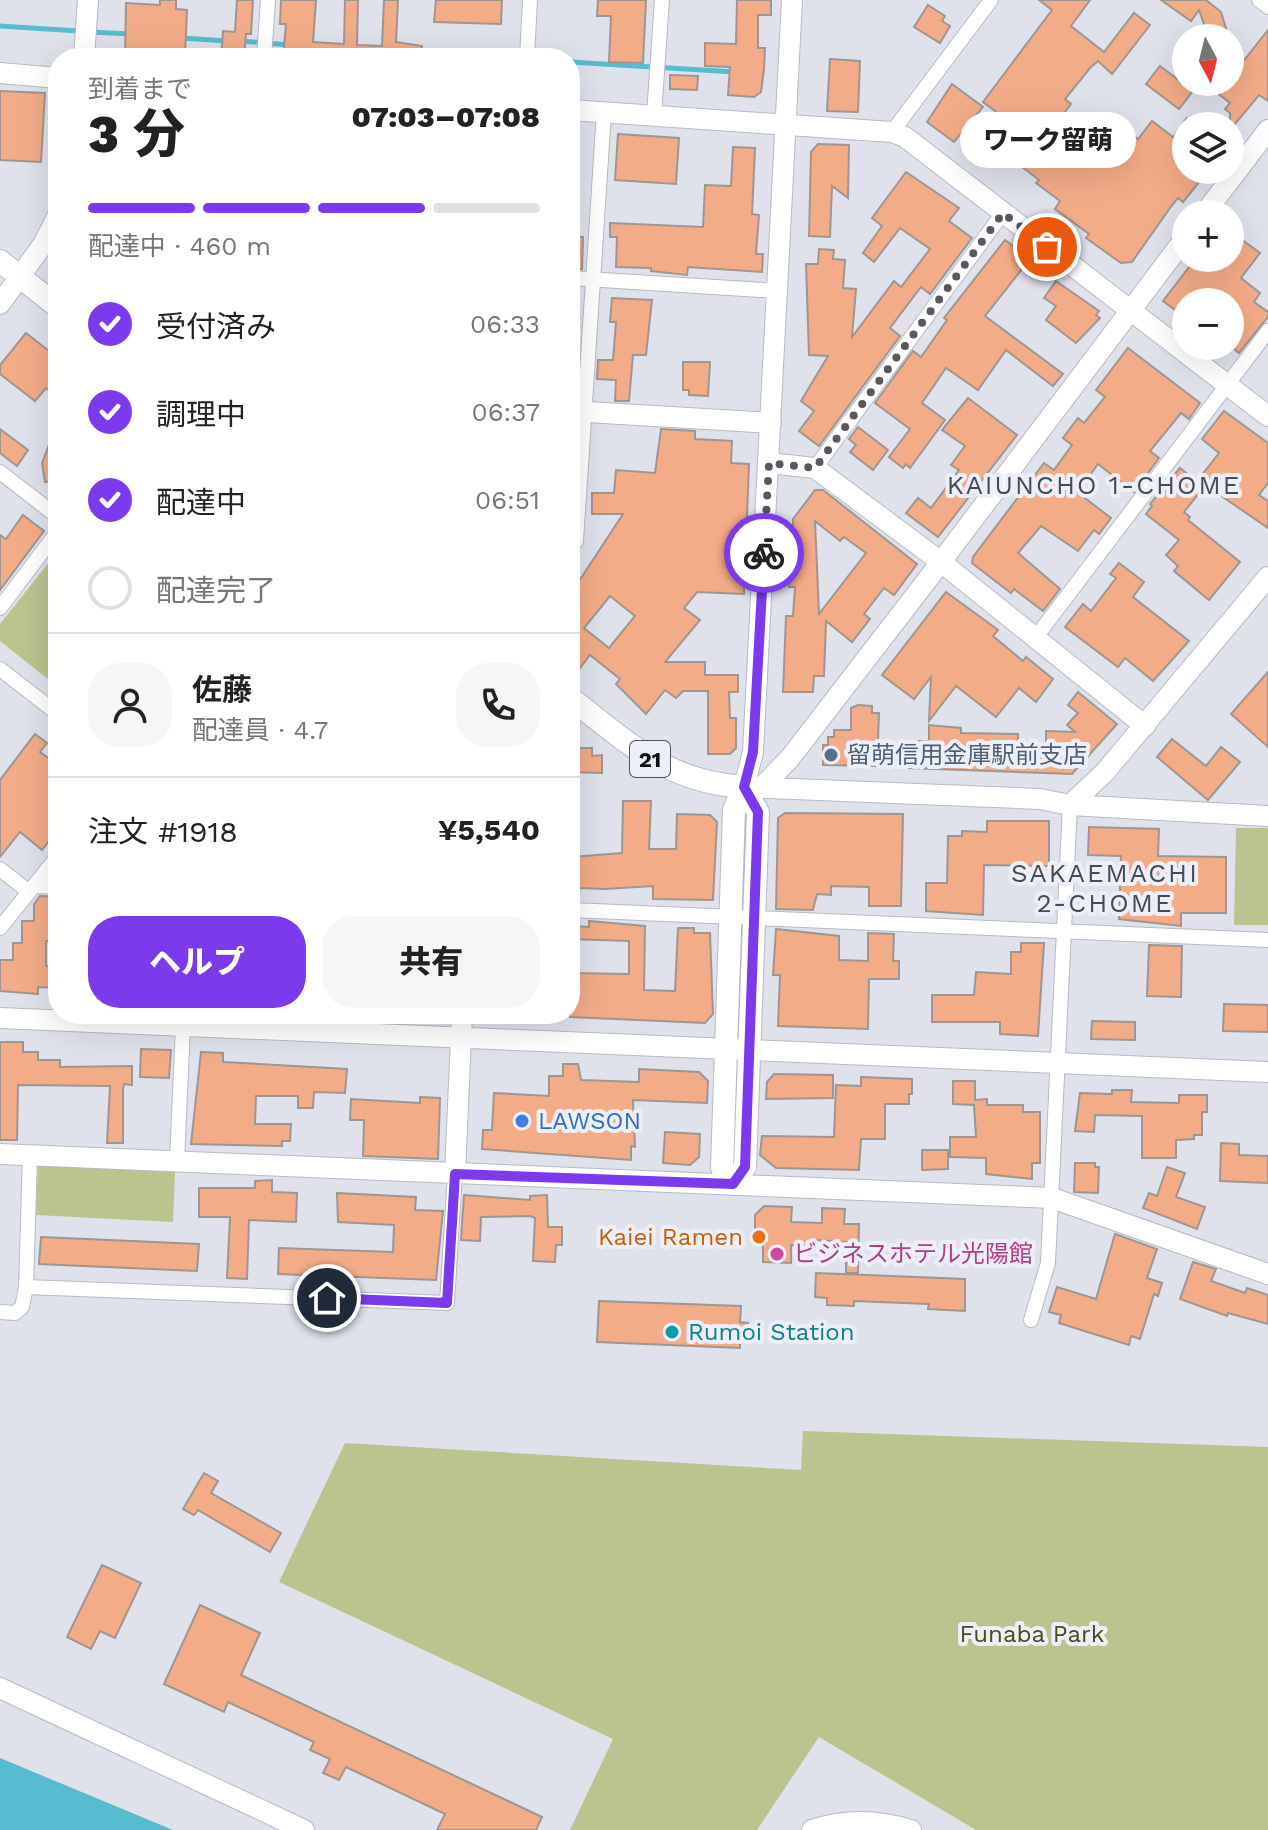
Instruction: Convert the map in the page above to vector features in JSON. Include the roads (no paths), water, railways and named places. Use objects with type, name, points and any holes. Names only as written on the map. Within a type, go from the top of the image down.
[{"type":"main road","points":[[0,261],[48,299]]},
{"type":"main road","name":"21","points":[[580,706],[657,764],[695,781],[752,788]]},
{"type":"main road","points":[[733,1184],[722,1168],[737,1051],[742,918],[734,810],[752,788]]},
{"type":"street","points":[[85,48],[88,0]]},
{"type":"street","points":[[265,48],[268,0]]},
{"type":"street","points":[[528,48],[530,0]]},
{"type":"street","points":[[654,115],[662,0]]},
{"type":"street","points":[[752,788],[792,0]]},
{"type":"street","points":[[892,132],[991,0]]},
{"type":"street","points":[[1259,0],[1268,7]]},
{"type":"street","points":[[0,73],[48,77]]},
{"type":"street","points":[[580,111],[787,123],[892,132],[905,137],[1268,416]]},
{"type":"street","points":[[580,394],[594,279],[604,112]]},
{"type":"street","points":[[1215,200],[1268,130]]},
{"type":"street","points":[[815,468],[1003,213]]},
{"type":"street","points":[[0,304],[21,277],[48,232]]},
{"type":"street","points":[[752,788],[790,758],[1172,255]]},
{"type":"street","points":[[580,278],[778,291]]},
{"type":"street","points":[[1036,637],[1268,331]]},
{"type":"street","points":[[580,411],[771,423]]},
{"type":"street","points":[[769,463],[815,468],[941,562],[1145,726]]},
{"type":"street","points":[[0,472],[48,509]]},
{"type":"street","points":[[0,608],[48,544]]},
{"type":"street","points":[[1031,1320],[1048,1263],[1070,805],[1105,772],[1145,726],[1268,577]]},
{"type":"street","points":[[0,669],[48,706]]},
{"type":"street","points":[[752,788],[1040,799],[1070,805],[1268,816]]},
{"type":"street","points":[[0,928],[48,868]]},
{"type":"street","points":[[0,869],[31,888],[48,887]]},
{"type":"street","points":[[580,910],[1268,940]]},
{"type":"street","points":[[0,1018],[48,1020]]},
{"type":"street","points":[[137,1024],[1268,1072]]},
{"type":"street","points":[[26,1287],[447,1303],[462,1024]]},
{"type":"street","points":[[177,1161],[183,1026]]},
{"type":"street","points":[[0,1154],[1052,1198],[1268,1274]]},
{"type":"street","points":[[0,1312],[15,1313],[22,1307],[26,1287],[30,1155]]},
{"type":"street","points":[[0,1688],[304,1830]]},
{"type":"street","points":[[812,1830],[830,1824],[861,1822],[892,1824],[911,1830]]},
{"type":"water","points":[[0,1758],[173,1830],[0,1830]]},
{"type":"waterway","points":[[0,26],[79,31]]},
{"type":"waterway","points":[[89,32],[131,34]]},
{"type":"waterway","points":[[181,38],[227,41]]},
{"type":"waterway","points":[[241,41],[290,45]]},
{"type":"waterway","points":[[580,63],[735,72]]},
{"type":"place","name":"ワーク留萌","points":[[1047,247]]},
{"type":"place","name":"留萌信用金庫駅前支店","points":[[831,755]]},
{"type":"place","name":"LAWSON","points":[[522,1121]]},
{"type":"place","name":"Kaiei Ramen","points":[[759,1237]]},
{"type":"place","name":"ビジネスホテル光陽館","points":[[777,1254]]},
{"type":"place","name":"Rumoi Station","points":[[672,1332]]},
{"type":"district","name":"KAIUNCHO 1-CHOME","points":[[1094,485]]},
{"type":"district","name":"SAKAEMACHI 2-CHOME","points":[[1105,888]]},
{"type":"park label","name":"Funaba Park","points":[[1032,1634]]}]
